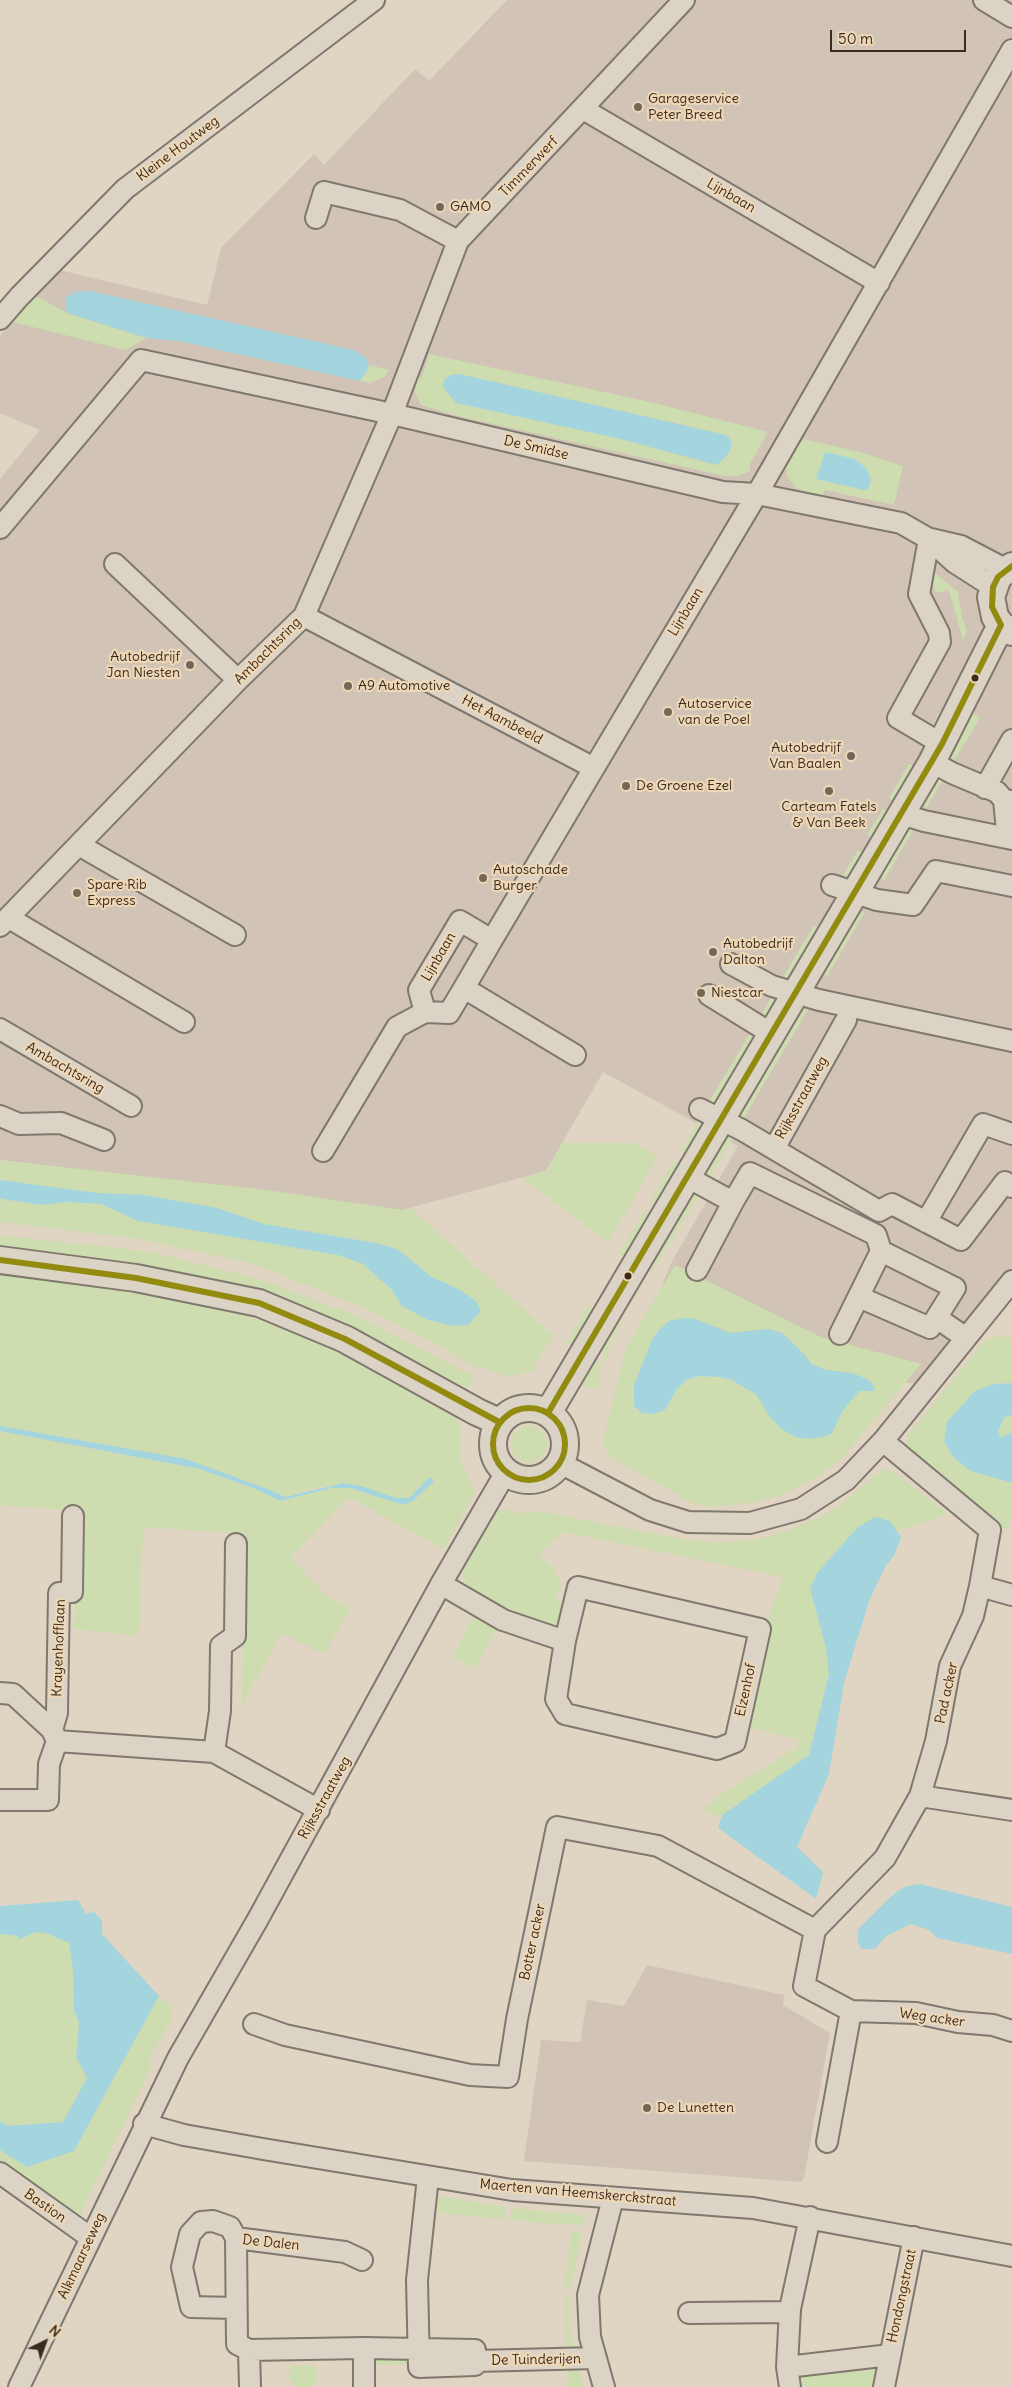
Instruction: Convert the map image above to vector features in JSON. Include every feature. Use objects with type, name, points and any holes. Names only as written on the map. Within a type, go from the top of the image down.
[{"type":"main road","points":[[548,1413],[687,1177],[710,1115],[772,1034],[795,994],[844,889],[901,814],[1008,633],[992,607],[1003,574]]},
{"type":"main road","points":[[0,1260],[136,1278],[259,1303],[345,1339],[477,1412],[499,1422]]},
{"type":"main road","points":[[522,1408],[540,1409],[548,1413],[563,1430],[566,1441],[560,1463],[550,1474],[536,1480],[520,1479],[506,1472],[496,1460],[492,1445],[499,1422],[513,1411],[522,1408]]},
{"type":"street","name":"Kleine Houtweg","points":[[0,319],[19,297],[125,189],[374,0]]},
{"type":"street","name":"Timmerwerf","points":[[392,414],[458,241],[684,0]]},
{"type":"street","points":[[984,0],[1012,17]]},
{"type":"street","name":"Lijnbaan","points":[[492,940],[460,921],[419,990],[425,1012],[448,1013],[464,988],[757,494],[1012,50]]},
{"type":"street","name":"Lijnbaan","points":[[583,109],[878,283]]},
{"type":"street","points":[[316,218],[324,192],[400,210],[458,241]]},
{"type":"street","name":"De Smidse","points":[[0,528],[141,360],[392,414],[723,492],[757,494],[901,523],[929,539],[961,546],[1003,574]]},
{"type":"street","name":"Ambachtsring","points":[[184,1022],[4,922],[238,680],[304,616],[392,414]]},
{"type":"street","points":[[929,539],[919,594],[940,633],[940,642],[898,718],[937,753],[985,788],[997,792],[1008,801],[1007,831],[1012,839]]},
{"type":"street","points":[[115,564],[238,680]]},
{"type":"street","name":"Het Aambeeld","points":[[304,616],[594,768]]},
{"type":"street","points":[[985,788],[1012,740]]},
{"type":"street","points":[[901,814],[924,821],[1012,839]]},
{"type":"street","points":[[79,845],[235,935]]},
{"type":"street","points":[[844,889],[877,900],[913,905],[936,871],[1012,886]]},
{"type":"street","points":[[731,964],[772,986],[795,994],[1012,1041]]},
{"type":"street","points":[[464,988],[575,1055]]},
{"type":"street","points":[[709,995],[772,1034]]},
{"type":"street","points":[[323,1151],[398,1027],[425,1012]]},
{"type":"street","name":"Rijksstraatweg","points":[[710,1115],[742,1130],[774,1149],[846,1020]]},
{"type":"street","name":"Ambachtsring","points":[[0,1029],[130,1106]]},
{"type":"street","points":[[0,1116],[20,1124],[61,1123],[104,1140]]},
{"type":"street","points":[[926,1222],[983,1124],[1012,1134]]},
{"type":"street","points":[[774,1149],[879,1211],[892,1204],[961,1240],[1010,1180]]},
{"type":"street","points":[[697,1270],[750,1173],[876,1234],[881,1251],[840,1334]]},
{"type":"street","points":[[687,1177],[733,1202]]},
{"type":"street","points":[[858,1297],[930,1328],[955,1288],[881,1251]]},
{"type":"street","points":[[560,1463],[650,1510],[688,1522],[750,1523],[801,1509],[846,1480],[883,1441],[1012,1281]]},
{"type":"street","points":[[937,1318],[966,1338]]},
{"type":"street","name":"Pad acker","points":[[815,1930],[885,1858],[920,1796],[936,1741],[950,1666],[973,1616],[990,1530],[883,1441]]},
{"type":"street","name":"Rijksstraatweg","points":[[144,2124],[178,2058],[318,1810],[441,1584],[506,1472]]},
{"type":"street","name":"Krayenhofflaan","points":[[0,1800],[48,1800],[49,1764],[55,1736],[59,1593],[72,1592],[73,1516]]},
{"type":"street","points":[[214,1752],[220,1711],[221,1646],[236,1636],[236,1544]]},
{"type":"street","points":[[441,1584],[503,1620],[565,1642]]},
{"type":"street","points":[[980,1586],[1012,1595]]},
{"type":"street","name":"Elzenhof","points":[[578,1587],[760,1628],[735,1742],[717,1749],[565,1714],[556,1699],[565,1642],[578,1587]]},
{"type":"street","points":[[0,1694],[13,1694],[55,1736],[214,1752],[318,1810]]},
{"type":"street","points":[[920,1796],[1012,1810]]},
{"type":"street","name":"Botter acker","points":[[254,2024],[285,2035],[451,2071],[470,2075],[508,2078],[517,2019],[557,1827],[658,1846],[815,1930]]},
{"type":"street","name":"Weg acker","points":[[815,1930],[804,1986],[851,2011],[916,2013],[958,2022],[993,2025],[1012,2031]]},
{"type":"street","points":[[827,2142],[851,2011]]},
{"type":"street","name":"Maerten van Heemskerckstraat","points":[[144,2124],[184,2135],[512,2190],[740,2206],[810,2217],[1012,2256]]},
{"type":"street","name":"Alkmaarseweg","points":[[19,2387],[144,2124]]},
{"type":"street","name":"Bastion","points":[[0,2174],[91,2238]]},
{"type":"street","points":[[250,2387],[249,2350],[364,2348],[418,2358],[417,2280],[428,2176]]},
{"type":"street","points":[[604,2387],[590,2337],[588,2295],[613,2198]]},
{"type":"street","points":[[789,2377],[790,2312],[810,2217]]},
{"type":"street","points":[[235,2308],[190,2307],[182,2267],[190,2234],[201,2222],[213,2221],[230,2227],[236,2238]]},
{"type":"street","name":"Hondongstraat","points":[[884,2387],[914,2237]]},
{"type":"street","name":"De Dalen","points":[[249,2350],[237,2344],[235,2308],[236,2238],[344,2252],[362,2260]]},
{"type":"street","points":[[689,2313],[790,2312]]},
{"type":"street","points":[[364,2348],[364,2387]]},
{"type":"street","name":"De Tuinderijen","points":[[418,2358],[475,2350],[475,2361],[596,2358]]},
{"type":"street","name":"Hondongstraat","points":[[789,2377],[890,2355]]},
{"type":"shaded area","points":[[507,0],[1012,0],[1012,1267],[919,1384],[638,1348],[670,1265],[738,1146],[603,1072],[546,1171],[402,1210],[0,1160],[0,479],[40,430],[0,413],[0,336],[59,270],[207,305],[221,248],[314,154],[324,165],[415,69],[429,81]]},
{"type":"shaded area","points":[[647,1965],[784,1995],[783,2005],[830,2033],[804,2178],[801,2182],[524,2161],[541,2040],[580,2042],[587,2000],[624,2006]]},
{"type":"green space","points":[[32,294],[67,313],[147,338],[125,350],[9,321]]},
{"type":"green space","points":[[429,354],[650,402],[768,432],[750,464],[750,471],[738,476],[724,476],[454,415],[421,405],[415,392],[417,378],[422,377]],"holes":[[[459,374],[726,435],[728,454],[716,465],[621,439]]]},
{"type":"green space","points":[[369,365],[389,370],[384,377],[370,383],[359,381],[366,373]]},
{"type":"green space","points":[[804,439],[863,453],[903,466],[894,505],[825,490],[822,497],[796,488],[787,476],[785,466],[788,454]]},
{"type":"green space","points":[[929,568],[958,592],[962,618],[967,631],[963,641],[949,590],[936,593]]},
{"type":"green space","points":[[974,653],[937,736],[929,731]]},
{"type":"green space","points":[[972,712],[980,718],[954,761],[946,756]]},
{"type":"green space","points":[[909,764],[917,769],[897,803],[889,798]]},
{"type":"green space","points":[[937,771],[945,776],[926,809],[922,797]]},
{"type":"green space","points":[[883,809],[891,814],[872,838],[867,835]]},
{"type":"green space","points":[[916,825],[883,882],[879,869],[905,826]]},
{"type":"green space","points":[[858,850],[867,855],[848,887],[839,882]]},
{"type":"green space","points":[[865,912],[826,978],[823,965],[852,915]]},
{"type":"green space","points":[[814,925],[819,928],[790,984],[782,979]]},
{"type":"green space","points":[[773,994],[781,1000],[769,1020],[761,1015]]},
{"type":"green space","points":[[812,1003],[742,1121],[734,1116],[798,1007]]},
{"type":"green space","points":[[752,1030],[761,1035],[716,1111],[707,1105]]},
{"type":"green space","points":[[698,1121],[707,1126],[689,1157],[680,1151]]},
{"type":"green space","points":[[726,1129],[735,1134],[706,1183],[697,1178]]},
{"type":"green space","points":[[563,1143],[634,1143],[658,1157],[608,1242],[522,1178],[546,1171]]},
{"type":"green space","points":[[0,1160],[266,1190],[402,1210],[410,1208],[553,1335],[532,1371],[505,1377],[483,1366],[479,1369],[432,1342],[368,1310],[251,1263],[138,1239],[0,1222]]},
{"type":"green space","points":[[674,1161],[683,1167],[660,1206],[651,1201]]},
{"type":"green space","points":[[692,1187],[701,1192],[653,1270],[645,1265]]},
{"type":"green space","points":[[644,1212],[653,1217],[628,1259],[619,1254]]},
{"type":"green space","points":[[0,1235],[152,1252],[259,1279],[362,1318],[472,1376],[473,1380],[467,1389],[321,1317],[0,1248]]},
{"type":"green space","points":[[675,1265],[821,1337],[921,1364],[841,1459],[820,1476],[784,1494],[757,1502],[709,1507],[694,1504],[611,1457],[602,1446],[626,1348]],"holes":[[[717,1327],[730,1333],[768,1329],[782,1333],[803,1353],[811,1364],[826,1370],[852,1373],[867,1379],[874,1390],[860,1391],[845,1406],[840,1418],[816,1438],[810,1439],[746,1386],[719,1377],[698,1376],[687,1380],[677,1389],[665,1410],[653,1414],[642,1367],[647,1353]]]},
{"type":"green space","points":[[0,1273],[104,1283],[197,1300],[327,1343],[418,1394],[460,1421],[461,1460],[475,1492],[444,1549],[348,1497],[291,1558],[328,1597],[350,1608],[324,1654],[281,1633],[242,1705],[244,1540],[241,1534],[145,1527],[143,1531],[139,1627],[136,1635],[74,1629],[78,1511],[0,1505],[0,1431],[200,1469],[253,1488],[280,1501],[332,1488],[350,1488],[403,1505],[413,1501],[430,1477],[409,1498],[396,1498],[361,1486],[319,1487],[285,1497],[186,1459],[0,1426]]},
{"type":"green space","points":[[589,1306],[597,1311],[580,1337],[564,1347]]},
{"type":"green space","points":[[622,1323],[610,1344],[605,1365],[603,1338],[611,1324]]},
{"type":"green space","points":[[996,1336],[1012,1338],[1012,1383],[995,1384],[970,1471],[1012,1483],[1012,1514],[1008,1528],[1002,1528],[948,1484],[908,1450],[906,1442],[908,1434],[986,1340]]},
{"type":"green space","points":[[597,1351],[600,1374],[598,1391],[582,1385]]},
{"type":"green space","points":[[1012,1415],[1012,1432],[1001,1437],[998,1432],[999,1424],[1004,1418]]},
{"type":"green space","points":[[529,1426],[536,1427],[542,1431],[546,1437],[546,1451],[542,1457],[536,1461],[529,1462],[522,1461],[516,1457],[512,1451],[511,1444],[512,1437],[516,1431],[522,1427]]},
{"type":"green space","points":[[883,1469],[896,1474],[948,1514],[897,1531],[890,1521],[858,1527],[817,1573],[810,1590],[826,1648],[829,1674],[809,1755],[722,1817],[702,1811],[717,1797],[796,1748],[799,1739],[745,1727],[767,1621],[783,1577],[563,1532],[539,1554],[554,1569],[561,1585],[556,1598],[569,1609],[564,1621],[559,1623],[560,1626],[544,1627],[466,1586],[463,1573],[496,1511],[505,1509],[517,1513],[543,1512],[688,1540],[719,1543],[758,1539],[783,1532],[820,1517],[839,1506]]},
{"type":"green space","points":[[474,1616],[497,1630],[475,1668],[452,1657]]},
{"type":"green space","points":[[36,1932],[48,1934],[69,1943],[73,1971],[74,2010],[79,2023],[76,2057],[87,2078],[63,2122],[8,2126],[0,2121],[0,1935],[18,1936],[18,1940]]},
{"type":"green space","points":[[159,1996],[172,2006],[170,2012],[173,2015],[149,2060],[151,2067],[76,2223],[0,2169],[0,2150],[27,2167],[74,2151]]},
{"type":"green space","points":[[429,2195],[506,2207],[505,2219],[427,2212]]},
{"type":"green space","points":[[512,2208],[586,2215],[583,2226],[510,2220]]},
{"type":"green space","points":[[571,2231],[582,2232],[570,2290],[565,2290]]},
{"type":"green space","points":[[565,2296],[569,2296],[569,2325],[575,2354],[567,2354]]},
{"type":"green space","points":[[416,2355],[416,2364],[367,2365],[367,2356]]},
{"type":"green space","points":[[291,2365],[316,2365],[317,2379],[310,2387],[296,2387],[288,2377]]},
{"type":"green space","points":[[876,2365],[872,2387],[803,2387],[802,2369]]},
{"type":"green space","points":[[568,2369],[579,2369],[583,2387],[567,2387]]},
{"type":"water","points":[[77,291],[90,291],[354,350],[366,358],[369,365],[366,373],[359,381],[179,341],[147,338],[67,313],[65,298]]},
{"type":"water","points":[[459,374],[726,435],[731,440],[731,448],[717,465],[621,439],[456,403],[443,387],[444,380],[451,375]]},
{"type":"water","points":[[825,452],[855,459],[867,469],[871,480],[868,489],[863,490],[816,479]]},
{"type":"water","points":[[0,1180],[97,1193],[145,1195],[217,1208],[264,1224],[376,1243],[397,1249],[432,1277],[460,1290],[476,1301],[481,1311],[468,1325],[452,1326],[428,1320],[402,1306],[392,1290],[363,1264],[338,1255],[138,1221],[101,1204],[67,1202],[41,1205],[2,1199],[0,1198]]},
{"type":"water","points":[[683,1318],[695,1319],[730,1333],[768,1329],[782,1333],[803,1353],[811,1364],[826,1370],[852,1373],[867,1379],[872,1383],[875,1391],[860,1391],[842,1412],[832,1433],[827,1436],[810,1439],[795,1437],[780,1428],[770,1417],[756,1394],[731,1380],[719,1377],[698,1376],[687,1380],[677,1389],[665,1410],[653,1414],[642,1413],[634,1406],[634,1385],[652,1340],[669,1321]]},
{"type":"water","points":[[1012,1383],[1012,1415],[1004,1418],[998,1432],[1001,1437],[1012,1432],[1012,1483],[970,1471],[952,1456],[944,1441],[947,1422],[976,1390],[995,1384]]},
{"type":"water","points":[[0,1426],[186,1459],[285,1497],[344,1483],[361,1486],[396,1498],[409,1498],[430,1477],[434,1481],[413,1501],[403,1505],[350,1488],[332,1488],[280,1501],[253,1488],[200,1469],[0,1431]]},
{"type":"water","points":[[875,1517],[890,1521],[901,1537],[894,1556],[886,1565],[869,1601],[844,1683],[829,1774],[797,1847],[823,1872],[816,1899],[718,1828],[722,1815],[809,1755],[829,1674],[826,1648],[810,1589],[817,1573],[858,1527]]},
{"type":"water","points":[[920,1884],[1012,1907],[1012,1954],[937,1938],[929,1930],[911,1924],[886,1936],[875,1949],[861,1949],[857,1940],[859,1928],[896,1892],[907,1886]]},
{"type":"water","points":[[78,1900],[86,1914],[94,1912],[102,1920],[102,1934],[159,1996],[74,2151],[27,2167],[0,2150],[0,2121],[8,2126],[63,2122],[87,2078],[76,2057],[79,2023],[74,2010],[73,1971],[69,1943],[48,1934],[36,1932],[18,1940],[18,1936],[0,1935],[0,1906]]},
{"type":"transit line","points":[[548,1413],[942,744],[1001,625],[992,607],[993,587],[998,577],[1012,566]]},
{"type":"transit line","points":[[0,1260],[136,1278],[259,1303],[345,1339],[499,1422]]},
{"type":"transit line","points":[[536,1408],[555,1418],[563,1430],[565,1444],[563,1458],[555,1470],[543,1478],[522,1480],[503,1470],[495,1458],[493,1437],[503,1418],[515,1410],[536,1408]]},
{"type":"place","name":"Garageservice Peter Breed","points":[[638,107]]},
{"type":"place","name":"GAMO","points":[[440,207]]},
{"type":"place","name":"Autobedrijf Jan Niesten","points":[[190,665]]},
{"type":"place","name":"A9 Automotive","points":[[348,686]]},
{"type":"place","name":"Autoservice van de Poel","points":[[668,712]]},
{"type":"place","name":"Autobedrijf Van Baalen","points":[[851,756]]},
{"type":"place","name":"De Groene Ezel","points":[[626,786]]},
{"type":"place","name":"Carteam Fatels & Van Beek","points":[[829,791]]},
{"type":"place","name":"Autoschade Burger","points":[[483,878]]},
{"type":"place","name":"Spare Rib Express","points":[[77,893]]},
{"type":"place","name":"Autobedrijf Dalton","points":[[713,952]]},
{"type":"place","name":"Niestcar","points":[[701,993]]},
{"type":"place","name":"De Lunetten","points":[[647,2108]]}]
